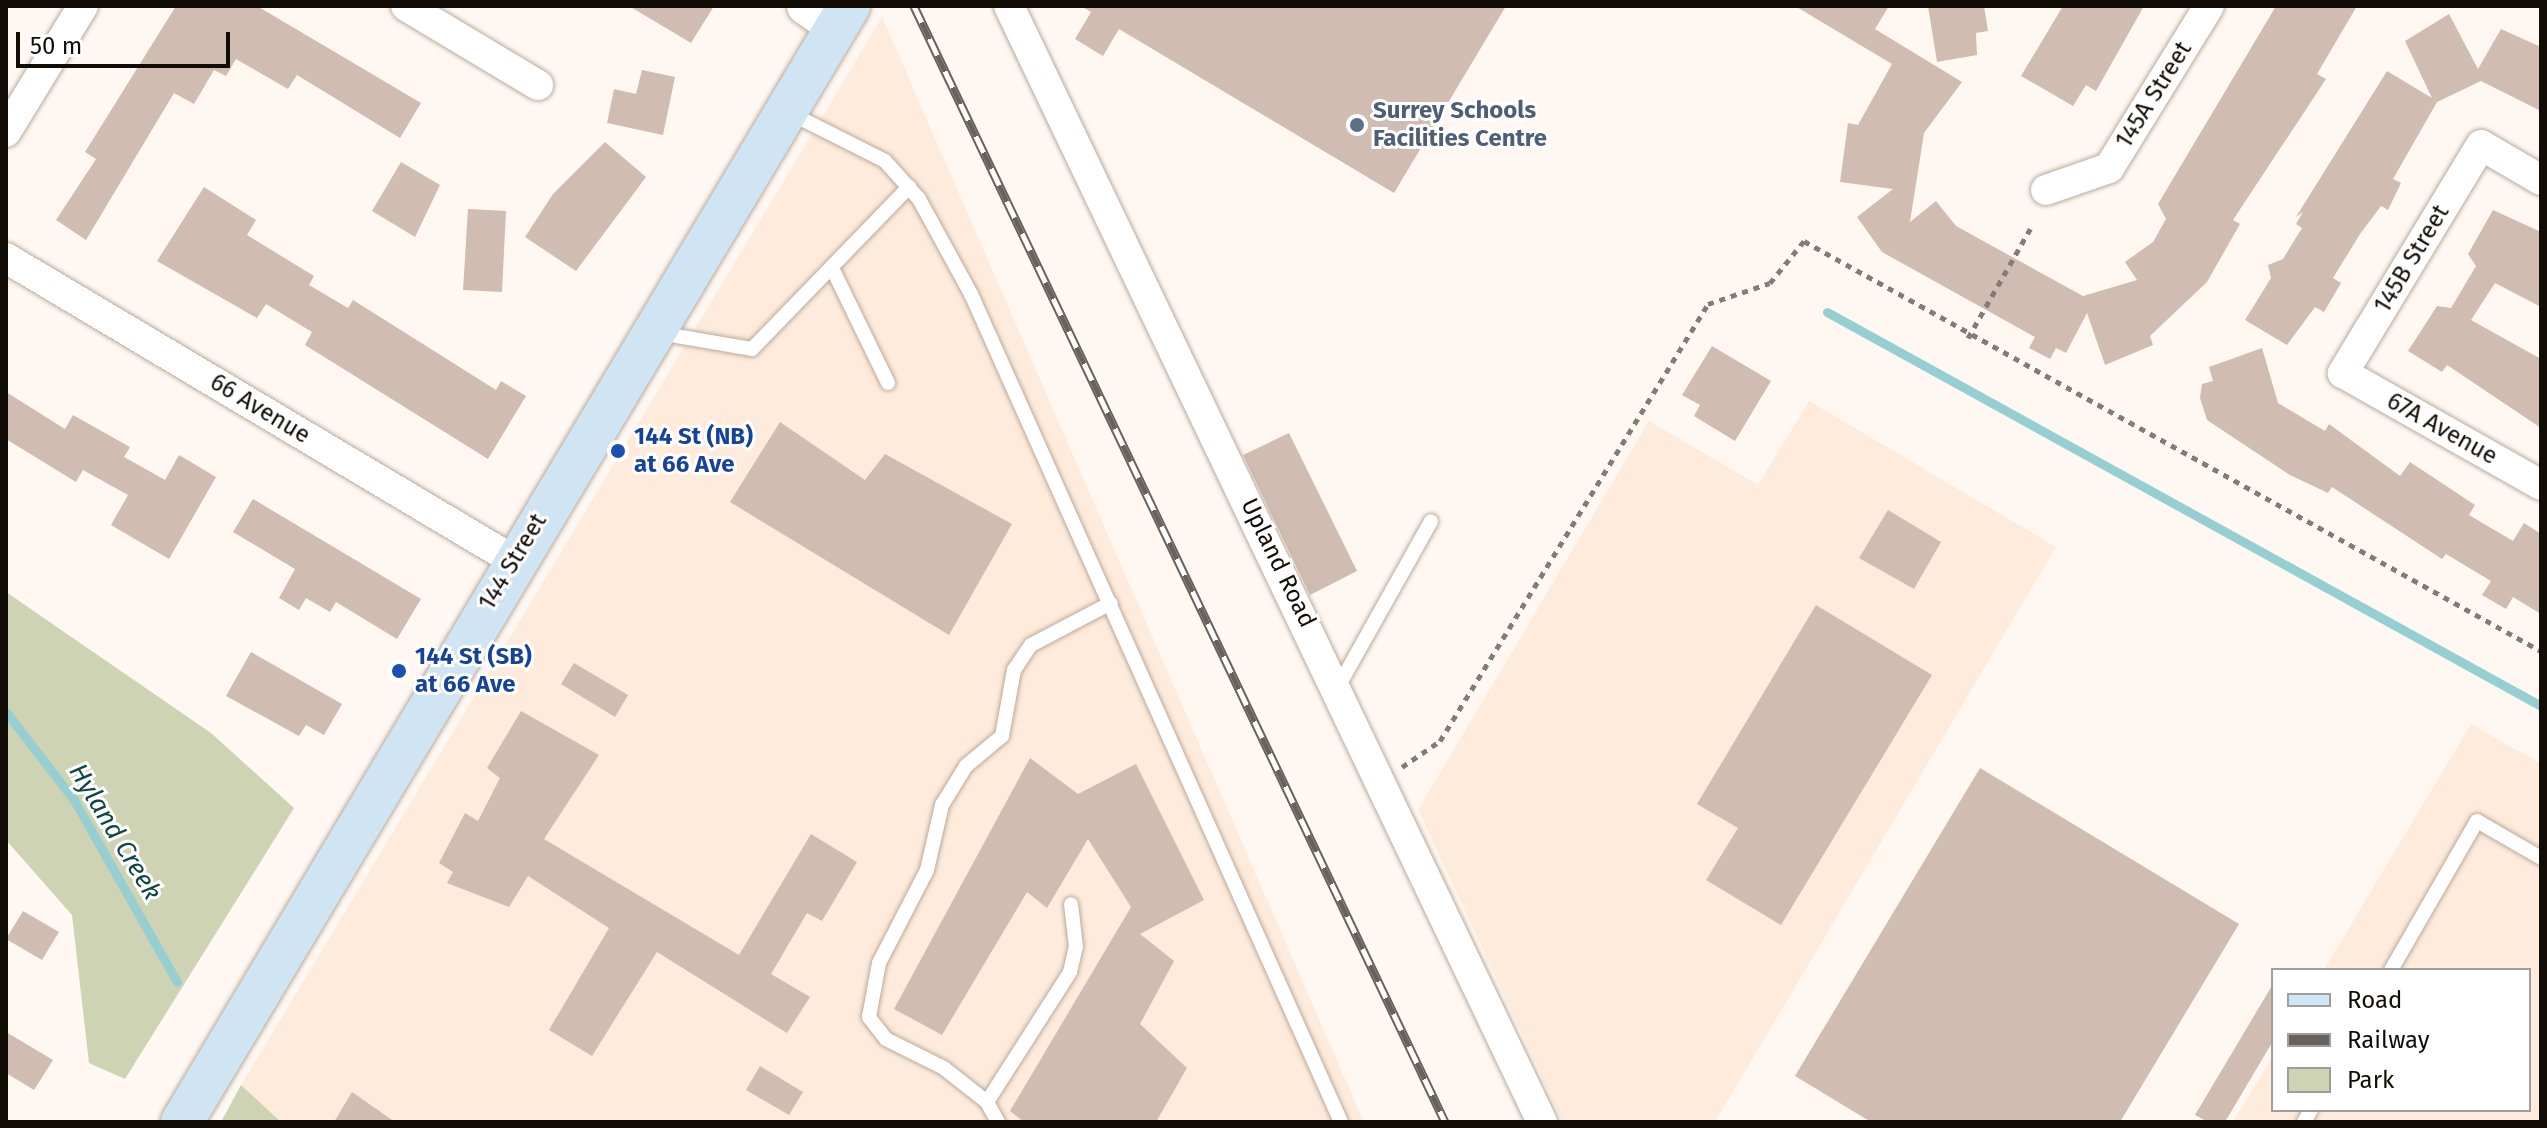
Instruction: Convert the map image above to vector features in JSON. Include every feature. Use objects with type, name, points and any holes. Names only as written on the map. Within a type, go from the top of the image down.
[{"type":"main road","name":"144 Street","points":[[182,1122],[513,560],[654,333],[786,111],[831,13]]},
{"type":"street","points":[[6,132],[83,6]]},
{"type":"street","points":[[406,6],[538,85]]},
{"type":"street","name":"Upland Road","points":[[1009,6],[1338,687],[1542,1122]]},
{"type":"street","name":"145A Street","points":[[2046,190],[2109,168],[2209,6]]},
{"type":"street","name":"145B Street","points":[[2343,373],[2481,145],[2541,180]]},
{"type":"street","name":"66 Avenue","points":[[6,258],[513,560]]},
{"type":"street","name":"67A Avenue","points":[[2343,373],[2541,485]]},
{"type":"lane","points":[[786,111],[885,161],[909,187],[971,294],[1341,1122]]},
{"type":"lane","points":[[654,333],[752,349],[909,187]]},
{"type":"lane","points":[[832,268],[888,383]]},
{"type":"lane","points":[[1338,687],[1431,521]]},
{"type":"lane","points":[[998,1122],[987,1102],[944,1068],[886,1039],[869,1017],[879,963],[927,870],[942,805],[966,766],[1002,736],[1014,670],[1031,645],[1111,603]]},
{"type":"lane","points":[[2392,968],[2477,821],[2541,858]]},
{"type":"lane","points":[[987,1102],[1070,972],[1076,947],[1071,904]]},
{"type":"path","points":[[1968,338],[2032,226]]},
{"type":"path","points":[[1382,781],[1440,741],[1708,304],[1770,283],[1804,241],[1968,338],[2541,651]]},
{"type":"shaded area","points":[[882,17],[1364,1122],[281,1122],[241,1085]]},
{"type":"shaded area","points":[[1809,401],[2056,547],[1715,1122],[1563,1122],[1418,810],[1649,421],[1758,485]]},
{"type":"shaded area","points":[[2471,724],[2541,764],[2541,1122],[2233,1122],[2271,1059],[2271,1112],[2531,1112],[2531,968],[2325,968]]},
{"type":"green space","points":[[6,592],[211,733],[294,808],[125,1079],[89,1063],[72,915],[6,840]]},
{"type":"green space","points":[[241,1085],[281,1122],[221,1122]]},
{"type":"building","points":[[176,6],[257,6],[421,103],[400,138],[297,75],[288,89],[236,59],[226,76],[214,70],[194,104],[174,93],[86,240],[56,220],[96,159],[85,152]]},
{"type":"building","points":[[629,6],[714,6],[691,43]]},
{"type":"building","name":"Surrey Schools Facilities Centre","points":[[1081,6],[1506,6],[1394,193],[1119,29],[1103,56],[1075,39],[1091,12]]},
{"type":"building","points":[[1795,6],[1889,6],[1875,29],[1962,82],[1924,133],[1910,222],[1936,201],[1956,226],[2083,296],[2137,280],[2125,262],[2153,242],[2166,219],[2158,204],[2276,6],[2357,6],[2317,74],[2326,79],[2233,220],[2240,224],[2207,282],[2150,336],[2153,345],[2105,365],[2087,313],[2066,353],[2056,348],[2050,359],[2029,348],[2035,337],[1882,252],[1857,217],[1893,189],[1840,182],[1848,123],[1858,125],[1892,64]]},
{"type":"building","points":[[1928,6],[1984,6],[1988,31],[1976,33],[1977,55],[1937,62]]},
{"type":"building","points":[[2063,6],[2144,6],[2096,91],[2086,85],[2073,106],[2021,76]]},
{"type":"building","points":[[2449,14],[2478,69],[2501,29],[2541,47],[2541,111],[2481,81],[2437,102],[2393,179],[2401,183],[2388,210],[2381,206],[2360,234],[2333,278],[2341,283],[2324,312],[2315,307],[2287,345],[2245,320],[2271,278],[2268,265],[2283,259],[2302,228],[2296,224],[2303,212],[2296,217],[2387,71],[2432,98],[2405,41]]},
{"type":"building","points":[[642,70],[675,77],[663,135],[607,123],[614,89],[636,94]]},
{"type":"building","points":[[605,142],[646,177],[576,271],[525,237],[553,194]]},
{"type":"building","points":[[401,162],[440,185],[415,237],[372,211]]},
{"type":"building","points":[[204,187],[256,220],[247,235],[314,276],[309,285],[348,308],[353,300],[496,390],[501,381],[526,396],[488,459],[305,345],[312,332],[266,304],[257,318],[157,261]]},
{"type":"building","points":[[468,209],[506,211],[502,292],[463,290]]},
{"type":"building","points":[[2493,210],[2541,232],[2541,307],[2495,283],[2471,320],[2541,359],[2541,428],[2447,365],[2442,372],[2408,351],[2437,306],[2451,308],[2476,266],[2468,254]]},
{"type":"building","points":[[1712,346],[1771,381],[1735,441],[1694,416],[1700,405],[1682,395]]},
{"type":"building","points":[[2262,348],[2278,403],[2325,431],[2329,424],[2400,476],[2410,462],[2475,505],[2469,515],[2513,541],[2524,523],[2541,534],[2541,614],[2513,597],[2506,609],[2482,595],[2491,581],[2446,554],[2442,559],[2332,487],[2328,493],[2290,475],[2207,420],[2200,398],[2202,384],[2213,381],[2209,367]]},
{"type":"building","points":[[6,392],[65,429],[73,415],[130,447],[124,457],[165,480],[179,455],[216,477],[169,559],[111,525],[128,495],[83,470],[76,482],[6,439]]},
{"type":"building","points":[[780,422],[865,480],[885,454],[1012,524],[949,635],[730,502]]},
{"type":"building","points":[[1289,433],[1357,571],[1310,595],[1243,455]]},
{"type":"building","points":[[253,499],[421,599],[397,639],[336,602],[330,612],[306,598],[299,610],[279,598],[295,569],[233,532]]},
{"type":"building","points":[[1888,510],[1941,542],[1914,589],[1859,558]]},
{"type":"building","points":[[1816,605],[1932,675],[1781,925],[1706,880],[1738,828],[1697,804]]},
{"type":"building","points":[[251,652],[342,704],[324,735],[306,725],[299,736],[226,696]]},
{"type":"building","points":[[574,663],[628,695],[615,717],[561,684]]},
{"type":"building","points":[[521,711],[599,755],[544,839],[739,955],[811,834],[857,862],[822,921],[807,913],[771,974],[810,997],[787,1033],[657,952],[592,1056],[549,1030],[609,928],[528,876],[509,907],[447,883],[453,872],[439,863],[465,813],[478,821],[500,778],[487,768]]},
{"type":"building","points":[[1030,758],[1078,794],[1136,764],[1204,900],[1140,934],[1174,961],[1140,1024],[1187,1068],[1156,1122],[1024,1122],[1010,1111],[1131,907],[1088,839],[1047,908],[1027,892],[942,1035],[894,1009]]},
{"type":"building","points":[[1980,768],[2239,924],[2120,1122],[1871,1122],[1795,1076]]},
{"type":"building","points":[[23,911],[59,932],[42,960],[6,939]]},
{"type":"building","points":[[2271,987],[2271,1044],[2225,1122],[2208,1122],[2195,1115]]},
{"type":"building","points":[[6,1032],[53,1060],[34,1090],[6,1073]]},
{"type":"building","points":[[760,1066],[803,1092],[789,1115],[746,1090]]},
{"type":"building","points":[[352,1092],[395,1122],[334,1122]]},
{"type":"waterway","points":[[1827,312],[2541,706]]},
{"type":"waterway","name":"Hyland Creek","points":[[6,712],[74,800],[177,982]]},
{"type":"railway","points":[[914,6],[1445,1122]]},
{"type":"place","name":"Surrey Schools Facilities Centre","points":[[1357,125]]},
{"type":"place","name":"144 St (NB) at 66 Ave","points":[[618,451]]},
{"type":"place","name":"144 St (SB) at 66 Ave","points":[[399,671]]}]
